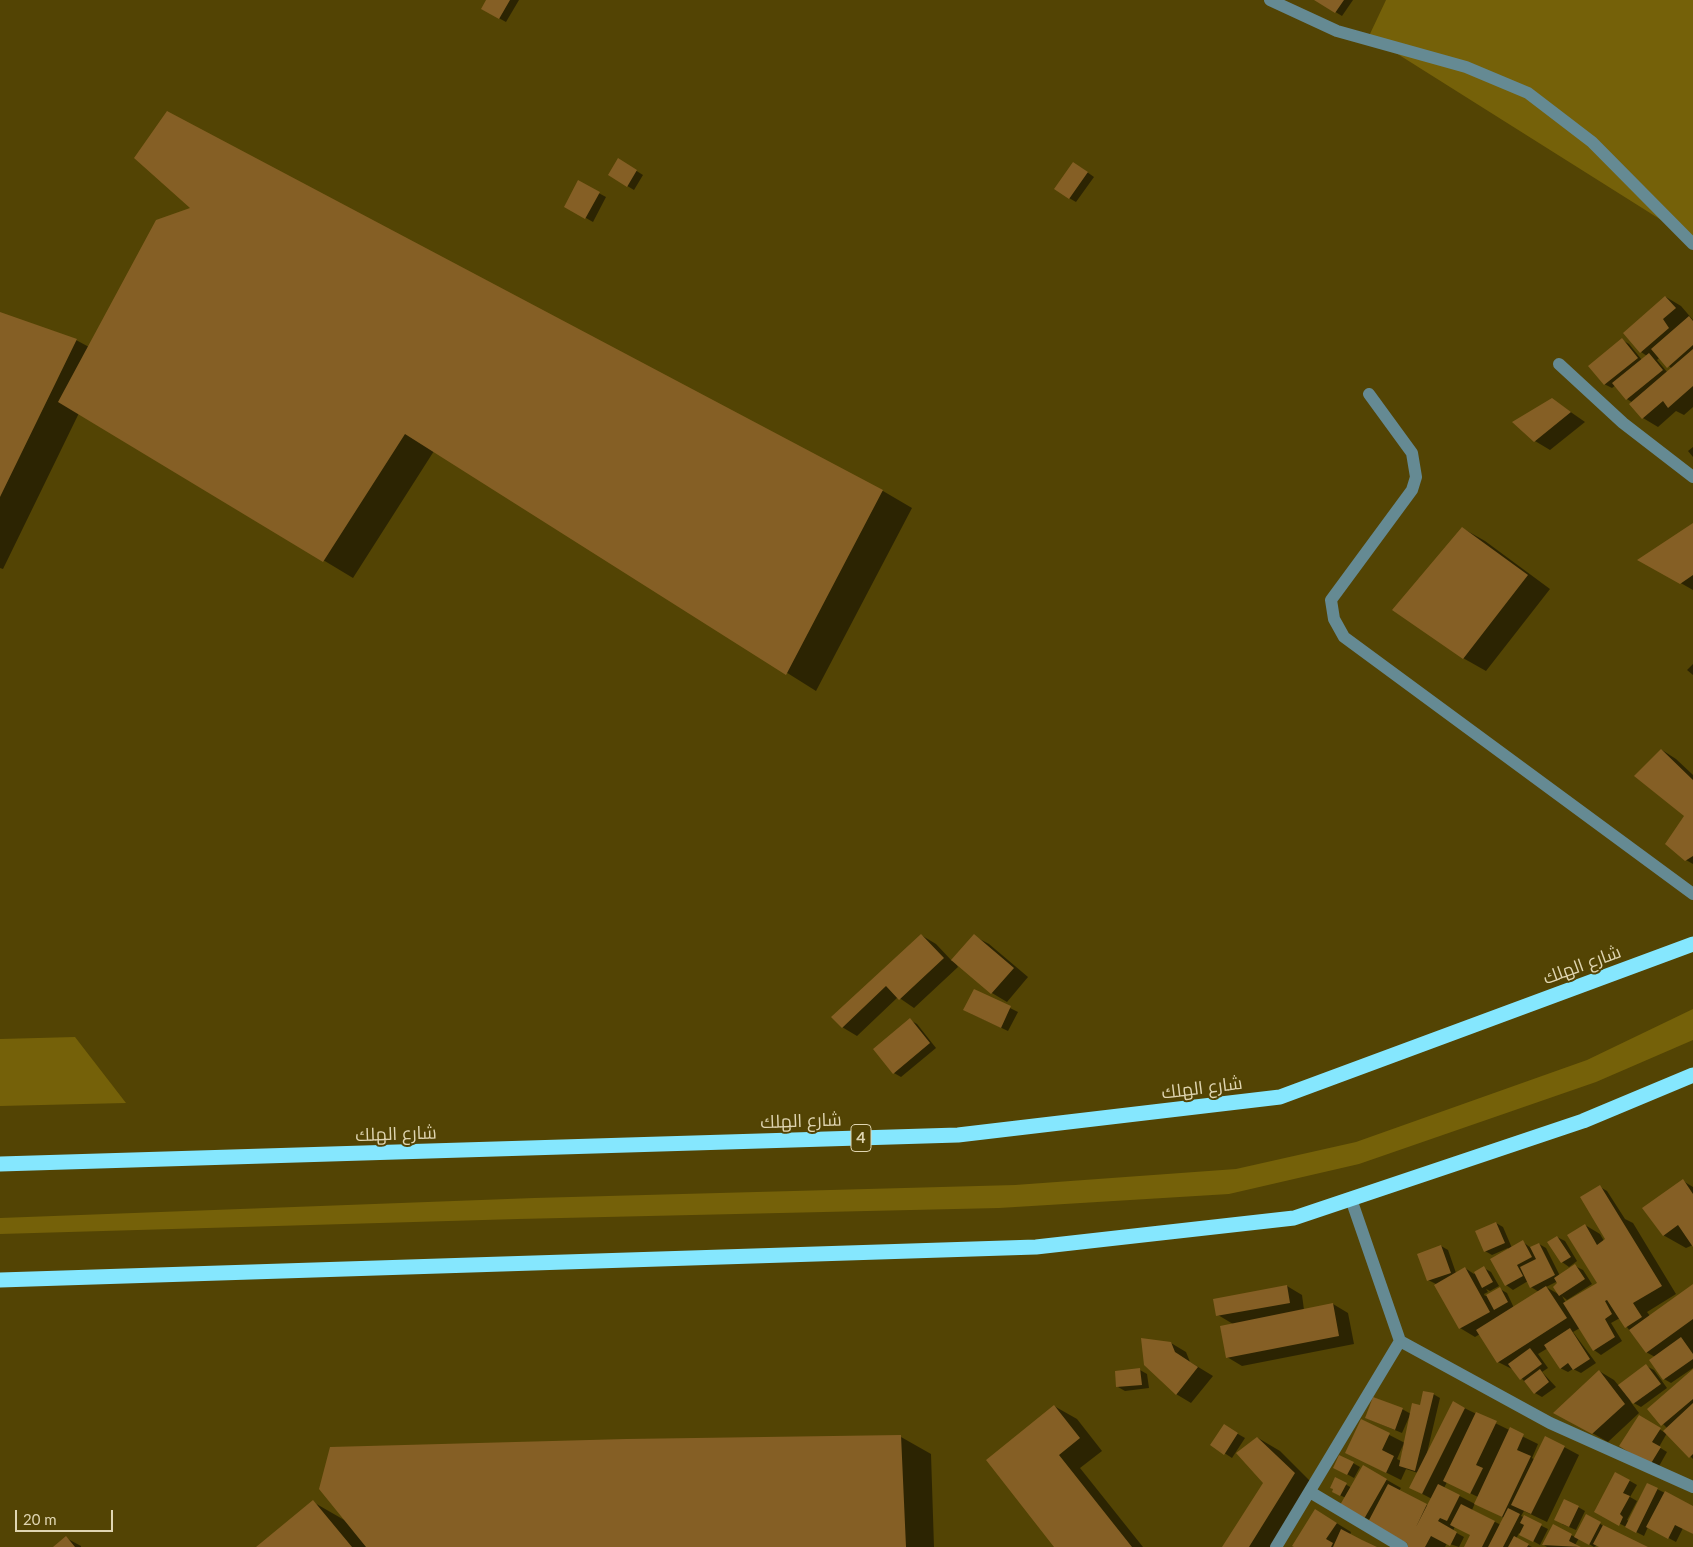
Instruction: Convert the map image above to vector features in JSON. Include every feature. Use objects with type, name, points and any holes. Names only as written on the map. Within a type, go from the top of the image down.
[{"type":"highway","name":"شارع الهلك","points":[[0,1164],[958,1136],[1280,1097],[1693,944]]},
{"type":"highway","points":[[0,1280],[1036,1247],[1294,1218],[1583,1121],[1693,1075]]},
{"type":"street","points":[[1270,0],[1337,31],[1466,67],[1528,92],[1592,142],[1693,244]]},
{"type":"street","points":[[1559,364],[1623,423],[1693,477]]},
{"type":"street","points":[[1369,394],[1412,453],[1416,476],[1412,490],[1331,600],[1334,618],[1344,637],[1693,894]]},
{"type":"street","points":[[1351,1199],[1400,1341],[1550,1423],[1693,1487]]},
{"type":"street","points":[[1276,1547],[1400,1341]]},
{"type":"street","points":[[1310,1492],[1402,1547]]},
{"type":"shaded area","points":[[1386,0],[1693,0],[1693,240],[1369,36]]},
{"type":"shaded area","points":[[1693,1009],[1693,1040],[1596,1082],[1359,1164],[1229,1194],[999,1208],[518,1219],[0,1234],[0,1218],[534,1198],[1015,1185],[1236,1169],[1356,1142],[1587,1060]]},
{"type":"shaded area","points":[[75,1037],[126,1103],[0,1106],[0,1039]]},
{"type":"building","points":[[486,0],[510,0],[499,19],[481,9]]},
{"type":"building","points":[[1314,0],[1344,0],[1335,13]]},
{"type":"building","points":[[167,111],[883,490],[786,675],[405,434],[323,562],[58,402],[156,220],[190,208],[134,158]]},
{"type":"building","points":[[618,158],[637,170],[627,187],[608,175]]},
{"type":"building","points":[[1073,162],[1088,172],[1069,199],[1054,189]]},
{"type":"building","points":[[578,180],[600,192],[585,219],[564,207]]},
{"type":"building","points":[[1665,296],[1676,308],[1663,319],[1669,328],[1640,353],[1623,333]]},
{"type":"building","points":[[0,312],[77,339],[0,497]]},
{"type":"building","points":[[1689,316],[1693,321],[1693,345],[1667,368],[1651,349]]},
{"type":"building","points":[[1622,338],[1638,358],[1604,385],[1588,366]]},
{"type":"building","points":[[1693,349],[1693,386],[1668,408],[1663,401],[1642,419],[1629,404]]},
{"type":"building","points":[[1649,353],[1663,370],[1626,400],[1612,383]]},
{"type":"building","points":[[1552,398],[1571,412],[1534,442],[1512,422]]},
{"type":"building","points":[[1693,523],[1693,575],[1680,584],[1637,560]]},
{"type":"building","points":[[1462,527],[1528,575],[1463,659],[1392,610]]},
{"type":"building","points":[[1661,749],[1693,780],[1693,856],[1685,861],[1665,844],[1684,816],[1634,776]]},
{"type":"building","points":[[921,934],[944,958],[899,1000],[886,986],[842,1028],[831,1017]]},
{"type":"building","points":[[974,934],[1014,968],[991,994],[951,960]]},
{"type":"building","points":[[974,989],[1011,1006],[1001,1028],[963,1010]]},
{"type":"building","points":[[910,1018],[930,1043],[893,1074],[873,1049]]},
{"type":"building","points":[[1683,1179],[1693,1194],[1693,1247],[1678,1225],[1663,1236],[1642,1208]]},
{"type":"building","points":[[1600,1185],[1662,1286],[1633,1303],[1642,1317],[1625,1328],[1607,1300],[1605,1301],[1612,1314],[1605,1319],[1615,1337],[1593,1351],[1563,1303],[1597,1283],[1567,1235],[1585,1224],[1597,1245],[1605,1239],[1580,1197]]},
{"type":"building","points":[[1496,1222],[1505,1243],[1484,1252],[1475,1231]]},
{"type":"building","points":[[1557,1236],[1571,1257],[1561,1263],[1547,1242]]},
{"type":"building","points":[[1523,1240],[1532,1257],[1517,1265],[1523,1276],[1505,1286],[1490,1259]]},
{"type":"building","points":[[1539,1243],[1555,1275],[1530,1288],[1520,1267],[1536,1259],[1530,1247]]},
{"type":"building","points":[[1441,1245],[1451,1273],[1427,1281],[1417,1254]]},
{"type":"building","points":[[1575,1264],[1585,1279],[1559,1296],[1553,1287],[1557,1283],[1554,1278]]},
{"type":"building","points":[[1484,1266],[1493,1282],[1482,1288],[1474,1272]]},
{"type":"building","points":[[1465,1267],[1490,1312],[1459,1329],[1434,1285]]},
{"type":"building","points":[[1693,1284],[1693,1319],[1646,1353],[1629,1330]]},
{"type":"building","points":[[1287,1285],[1290,1303],[1216,1316],[1213,1299]]},
{"type":"building","points":[[1546,1286],[1567,1318],[1497,1363],[1476,1330]]},
{"type":"building","points":[[1500,1287],[1508,1302],[1494,1310],[1486,1295]]},
{"type":"building","points":[[1333,1303],[1339,1336],[1226,1358],[1220,1326]]},
{"type":"building","points":[[1570,1328],[1590,1359],[1573,1370],[1568,1363],[1560,1369],[1544,1345]]},
{"type":"building","points":[[1681,1337],[1693,1354],[1693,1359],[1663,1380],[1649,1360]]},
{"type":"building","points":[[1141,1338],[1171,1342],[1175,1352],[1198,1367],[1176,1395],[1144,1365]]},
{"type":"building","points":[[1530,1348],[1542,1364],[1520,1380],[1508,1364]]},
{"type":"building","points":[[1646,1364],[1661,1384],[1633,1404],[1618,1385]]},
{"type":"building","points":[[1140,1368],[1142,1385],[1116,1387],[1115,1371]]},
{"type":"building","points":[[1540,1369],[1549,1382],[1534,1394],[1524,1381]]},
{"type":"building","points":[[1693,1369],[1693,1399],[1661,1426],[1647,1409]]},
{"type":"building","points":[[1599,1370],[1625,1404],[1592,1434],[1553,1413]]},
{"type":"building","points":[[1423,1391],[1434,1393],[1415,1471],[1399,1466],[1412,1403],[1420,1405]]},
{"type":"building","points":[[1373,1397],[1403,1408],[1395,1430],[1365,1418]]},
{"type":"building","points":[[1453,1401],[1465,1408],[1422,1494],[1409,1488]]},
{"type":"building","points":[[1693,1403],[1693,1454],[1689,1458],[1663,1431]]},
{"type":"building","points":[[1054,1405],[1080,1438],[1059,1455],[1132,1547],[1054,1547],[986,1460]]},
{"type":"building","points":[[1476,1412],[1497,1421],[1476,1465],[1483,1468],[1470,1494],[1443,1481]]},
{"type":"building","points":[[1639,1415],[1661,1428],[1652,1442],[1661,1447],[1650,1465],[1619,1446]]},
{"type":"building","points":[[1361,1419],[1390,1433],[1382,1450],[1394,1456],[1386,1473],[1345,1453]]},
{"type":"building","points":[[1224,1424],[1238,1433],[1224,1455],[1210,1445]]},
{"type":"building","points":[[1510,1427],[1524,1434],[1517,1450],[1531,1456],[1502,1517],[1474,1504]]},
{"type":"building","points":[[901,1435],[906,1547],[366,1547],[319,1489],[330,1447],[626,1439]]},
{"type":"building","points":[[1545,1436],[1565,1446],[1531,1514],[1511,1505]]},
{"type":"building","points":[[1257,1437],[1295,1473],[1249,1547],[1222,1547],[1263,1483],[1236,1453]]},
{"type":"building","points":[[1339,1455],[1354,1462],[1347,1475],[1333,1468]]},
{"type":"building","points":[[1363,1465],[1387,1479],[1364,1519],[1340,1505]]},
{"type":"building","points":[[1615,1472],[1630,1480],[1623,1493],[1630,1496],[1620,1514],[1623,1517],[1619,1526],[1594,1512]]},
{"type":"building","points":[[1335,1477],[1347,1483],[1340,1496],[1332,1492],[1333,1489],[1330,1488]]},
{"type":"building","points":[[1647,1483],[1658,1488],[1636,1533],[1625,1527]]},
{"type":"building","points":[[1388,1484],[1427,1504],[1416,1527],[1438,1484],[1460,1495],[1447,1521],[1440,1518],[1438,1521],[1457,1532],[1450,1546],[1431,1536],[1425,1547],[1408,1547],[1407,1543],[1368,1522]]},
{"type":"building","points":[[1665,1491],[1693,1506],[1693,1534],[1675,1525],[1668,1539],[1646,1527]]},
{"type":"building","points":[[1564,1499],[1579,1506],[1569,1527],[1554,1520]]},
{"type":"building","points":[[313,1500],[352,1547],[256,1547]]},
{"type":"building","points":[[1461,1504],[1495,1521],[1482,1547],[1464,1547],[1470,1535],[1450,1525]]},
{"type":"building","points":[[1508,1508],[1520,1514],[1503,1547],[1488,1547]]},
{"type":"building","points":[[1315,1509],[1337,1523],[1326,1539],[1333,1543],[1331,1547],[1292,1546]]},
{"type":"building","points":[[1586,1514],[1601,1522],[1589,1545],[1574,1537]]},
{"type":"building","points":[[1524,1515],[1542,1524],[1533,1542],[1519,1535],[1524,1525],[1520,1523]]},
{"type":"building","points":[[1553,1524],[1572,1534],[1569,1541],[1581,1547],[1542,1545]]},
{"type":"building","points":[[1603,1525],[1648,1547],[1599,1547],[1593,1544]]},
{"type":"building","points":[[1341,1529],[1362,1540],[1377,1547],[1333,1547]]},
{"type":"building","points":[[66,1536],[75,1547],[53,1547]]},
{"type":"building","points":[[1514,1536],[1529,1544],[1527,1547],[1508,1547]]}]
